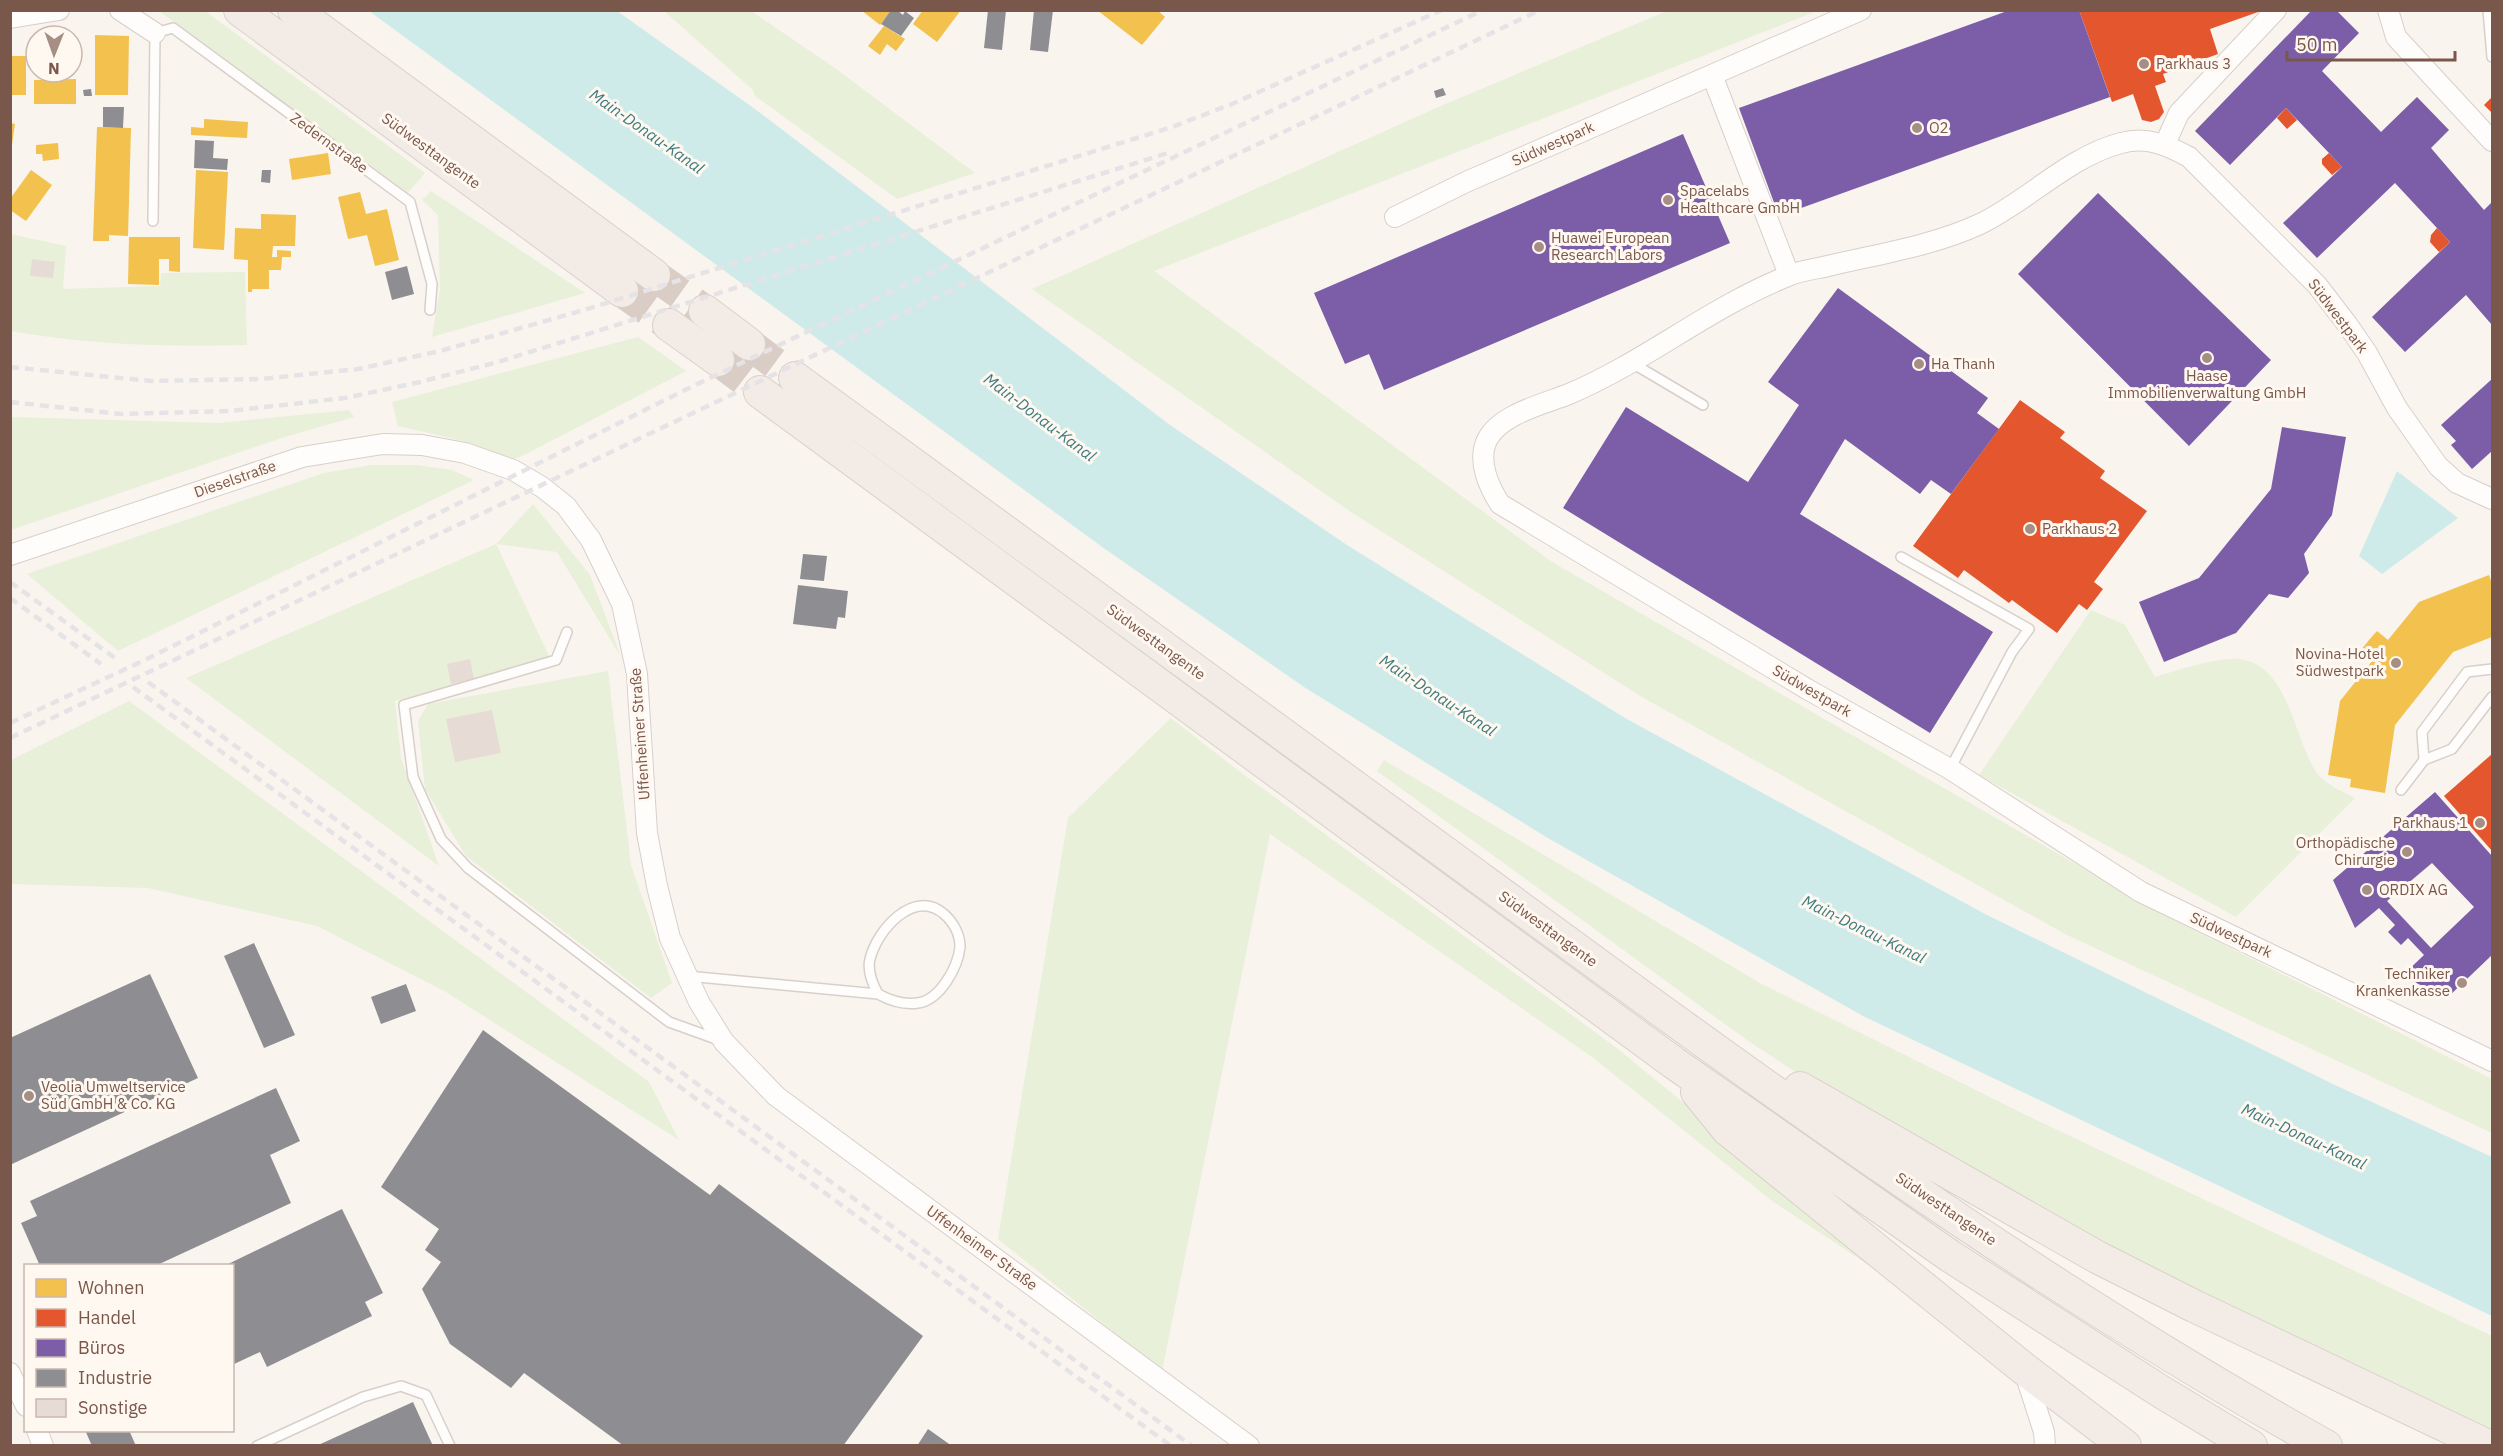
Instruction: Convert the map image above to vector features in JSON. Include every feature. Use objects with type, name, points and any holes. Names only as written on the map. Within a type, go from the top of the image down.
[{"type":"highway","name":"Südwesttangente","points":[[240,10],[622,291]]},
{"type":"highway","points":[[294,10],[654,275]]},
{"type":"highway","points":[[705,311],[749,344]]},
{"type":"highway","points":[[669,326],[718,360]]},
{"type":"highway","name":"Südwesttangente","points":[[795,378],[1660,1011],[1854,1147],[1999,1244],[2182,1361],[2326,1446]]},
{"type":"highway","points":[[760,392],[1674,1063],[1950,1256],[2150,1385],[2252,1446]]},
{"type":"highway","points":[[1660,1011],[1837,1108],[2097,1257],[2194,1306],[2488,1446]]},
{"type":"highway","points":[[1674,1063],[1727,1128],[2023,1368],[2125,1446]]},
{"type":"street","points":[[10,18],[59,10]]},
{"type":"street","name":"Zedernstraße","points":[[120,10],[155,33]]},
{"type":"street","name":"Südwestpark","points":[[1395,217],[1466,182],[1860,10]]},
{"type":"street","points":[[2165,144],[2180,113],[2276,10]]},
{"type":"street","points":[[2388,10],[2396,38],[2493,141]]},
{"type":"street","points":[[1712,75],[1789,275]]},
{"type":"street","name":"Südwestpark","points":[[2493,499],[2457,483],[2438,466],[2397,408],[2348,324],[2317,285],[2189,157],[2165,144],[2145,140],[2121,143],[2082,160],[1980,224],[1916,246],[1789,275],[1694,323],[1630,362],[1571,393],[1523,411],[1500,426],[1488,440],[1484,459],[1489,487],[1500,504],[1807,688],[1950,769],[2140,892],[2493,1061]]},
{"type":"street","name":"Dieselstraße","points":[[10,555],[302,457],[383,444],[422,445],[465,453]]},
{"type":"street","name":"Uffenheimer Straße","points":[[465,453],[513,470],[542,487],[566,506],[591,540],[622,604],[637,674],[647,833],[657,886],[670,938],[686,976],[724,1042],[776,1096],[1249,1446]]},
{"type":"street","points":[[2023,1368],[2044,1432],[2045,1446]]},
{"type":"street","points":[[10,1373],[24,1402]]},
{"type":"street","points":[[37,1432],[43,1446]]},
{"type":"lane","points":[[2488,10],[2493,57]]},
{"type":"lane","name":"Zedernstraße","points":[[155,33],[173,28],[410,202],[432,284],[430,310]]},
{"type":"lane","points":[[153,221],[155,33]]},
{"type":"lane","points":[[1630,362],[1703,405]]},
{"type":"lane","points":[[1901,557],[2032,626],[2012,652],[1950,769]]},
{"type":"lane","name":"Uffenheimer Straße","points":[[567,632],[556,660],[404,705],[413,777],[441,839],[468,868],[669,1022],[724,1042]]},
{"type":"lane","points":[[2424,760],[2422,732],[2467,672],[2493,669]]},
{"type":"lane","points":[[2401,790],[2424,760],[2452,749],[2493,697]]},
{"type":"lane","points":[[686,976],[878,994],[889,1000],[919,1003],[933,996],[948,981],[960,947],[957,929],[943,914],[928,906],[908,909],[890,921],[870,959],[870,980],[878,994]]},
{"type":"lane","points":[[257,1446],[363,1397],[401,1386],[426,1395],[450,1446]]},
{"type":"green space","points":[[159,11],[205,11],[425,173],[408,193]]},
{"type":"green space","points":[[664,11],[751,11],[835,68],[975,173],[897,199],[755,96],[753,90]]},
{"type":"green space","points":[[1667,11],[1817,11],[1154,271],[1552,562],[2164,915],[2492,1079],[2492,1133],[2065,934],[1642,697],[1351,512],[1032,289],[1443,105]]},
{"type":"green space","points":[[431,191],[585,293],[432,337],[440,289],[438,215],[422,200]]},
{"type":"green space","points":[[10,234],[66,246],[63,289],[160,286],[161,273],[245,272],[247,345],[128,344],[11,331]]},
{"type":"green space","points":[[638,337],[686,371],[507,462],[463,441],[398,426],[392,402]]},
{"type":"green space","points":[[349,410],[354,417],[285,437],[11,530],[11,417],[219,423]]},
{"type":"green space","points":[[372,465],[416,465],[452,470],[474,480],[118,651],[27,574],[324,473]]},
{"type":"green space","points":[[533,504],[590,575],[621,657],[557,552],[496,544]]},
{"type":"green space","points":[[496,544],[550,658],[395,701],[401,758],[439,866],[186,678]]},
{"type":"green space","points":[[2091,610],[2125,625],[2155,677],[2225,659],[2245,660],[2260,667],[2272,678],[2281,692],[2317,773],[2330,784],[2355,798],[2236,917],[1979,775]]},
{"type":"green space","points":[[608,671],[631,865],[672,983],[651,998],[466,856],[425,789],[418,721],[428,704]]},
{"type":"green space","points":[[129,701],[649,1082],[679,1140],[446,992],[317,926],[148,888],[11,884],[11,760]]},
{"type":"green space","points":[[1171,718],[1235,768],[1618,1049],[1937,1311],[1771,1200],[1592,1057],[1270,834],[1162,1371],[998,1239],[1068,818]]},
{"type":"green space","points":[[1384,760],[1760,983],[2028,1116],[2492,1336],[2492,1432],[2148,1270],[1827,1093],[1747,1040],[1377,771]]},
{"type":"water","name":"Main-Donau-Kanal","points":[[369,11],[617,11],[755,109],[1170,425],[1347,545],[1625,718],[1985,914],[2337,1086],[2492,1157],[2492,1316],[1863,1016],[1546,837],[1304,687],[1105,549]]},
{"type":"water","points":[[2397,471],[2458,518],[2382,574],[2359,556]]},
{"type":"building: Wohnen","points":[[861,10],[891,10],[880,25]]},
{"type":"building: Wohnen","points":[[923,10],[961,10],[937,42],[913,24]]},
{"type":"building: Wohnen","points":[[1097,10],[1157,10],[1165,17],[1142,45]]},
{"type":"building: Wohnen","points":[[884,26],[905,39],[896,51],[887,44],[880,55],[868,46]]},
{"type":"building: Wohnen","points":[[95,35],[129,36],[128,95],[95,95]]},
{"type":"building: Wohnen","points":[[10,56],[24,56],[26,95],[10,95]]},
{"type":"building: Wohnen","points":[[34,84],[76,84],[76,104],[34,104]]},
{"type":"building: Wohnen","points":[[204,119],[248,122],[247,138],[191,135],[191,127],[204,128]]},
{"type":"building: Wohnen","points":[[10,123],[15,124],[12,144],[10,144]]},
{"type":"building: Wohnen","points":[[97,127],[131,128],[128,236],[109,235],[109,241],[93,241]]},
{"type":"building: Wohnen","points":[[58,143],[59,159],[43,161],[42,154],[36,154],[36,145]]},
{"type":"building: Wohnen","points":[[328,153],[331,174],[292,180],[289,159]]},
{"type":"building: Wohnen","points":[[31,170],[52,185],[26,221],[10,210],[10,199]]},
{"type":"building: Wohnen","points":[[196,170],[228,172],[224,250],[193,248]]},
{"type":"building: Wohnen","points":[[360,192],[366,214],[387,209],[399,260],[375,266],[367,235],[348,239],[338,197]]},
{"type":"building: Wohnen","points":[[261,214],[296,215],[295,246],[273,246],[272,257],[277,257],[277,250],[291,251],[291,257],[282,257],[281,270],[269,270],[269,289],[252,289],[252,292],[248,292],[248,260],[234,259],[235,228],[261,229]]},
{"type":"building: Wohnen","points":[[129,237],[180,237],[180,272],[169,271],[169,259],[159,259],[159,285],[128,284]]},
{"type":"building: Wohnen","points":[[2489,575],[2492,584],[2492,637],[2453,652],[2395,725],[2385,793],[2350,787],[2351,779],[2328,775],[2340,701],[2373,660],[2361,650],[2369,640],[2377,631],[2388,640],[2419,602]]},
{"type":"building: Handel","name":"Parkhaus 3","points":[[2079,10],[2261,11],[2210,29],[2218,54],[2163,74],[2166,82],[2155,86],[2164,112],[2159,119],[2151,122],[2142,120],[2133,94],[2112,102]]},
{"type":"building: Handel","points":[[2492,97],[2492,113],[2484,105]]},
{"type":"building: Handel","points":[[2286,108],[2297,120],[2287,129],[2277,118]]},
{"type":"building: Handel","points":[[2329,153],[2342,167],[2332,175],[2322,164],[2322,159]]},
{"type":"building: Handel","points":[[2437,228],[2450,242],[2439,252],[2430,242],[2431,235]]},
{"type":"building: Handel","name":"Parkhaus 2","points":[[2020,400],[2065,432],[2060,438],[2105,471],[2100,478],[2147,511],[2094,582],[2103,589],[2087,610],[2079,604],[2057,633],[2012,600],[2009,603],[1964,570],[1958,578],[1913,546]]},
{"type":"building: Handel","name":"Parkhaus 1","points":[[2492,754],[2492,851],[2444,796]]},
{"type":"building: Büros","points":[[2010,10],[2079,10],[2110,97],[1779,216],[1739,108]]},
{"type":"building: Büros","points":[[2312,10],[2336,10],[2359,33],[2322,71],[2381,132],[2417,97],[2449,130],[2431,148],[2484,210],[2492,202],[2492,325],[2466,295],[2405,352],[2372,317],[2450,242],[2395,183],[2317,258],[2283,223],[2342,167],[2286,108],[2230,165],[2195,131]]},
{"type":"building: Büros","points":[[1683,134],[1730,243],[1384,390],[1369,354],[1345,364],[1314,293]]},
{"type":"building: Büros","points":[[2098,193],[2271,360],[2189,446],[2018,274]]},
{"type":"building: Büros","points":[[1838,288],[1988,398],[1977,413],[1999,429],[1951,494],[1931,480],[1920,494],[1845,439],[1800,514],[1993,632],[1930,733],[1563,508],[1626,407],[1748,482],[1799,405],[1768,382]]},
{"type":"building: Büros","points":[[2492,379],[2492,451],[2472,469],[2451,445],[2456,441],[2441,425]]},
{"type":"building: Büros","points":[[2282,427],[2346,437],[2332,515],[2304,554],[2309,573],[2288,598],[2269,594],[2236,633],[2164,662],[2139,602],[2199,578],[2271,489]]},
{"type":"building: Büros","points":[[2435,792],[2492,856],[2492,955],[2447,998],[2402,976],[2424,955],[2408,938],[2401,945],[2388,932],[2395,925],[2379,908],[2355,928],[2333,880]],"holes":[[[2432,863],[2474,907],[2431,948],[2387,901]]]},
{"type":"building: Industrie","points":[[891,10],[897,10],[903,15],[905,11],[914,18],[901,36],[881,24]]},
{"type":"building: Industrie","points":[[988,10],[1006,10],[1002,50],[984,48]]},
{"type":"building: Industrie","points":[[1034,10],[1053,10],[1048,52],[1030,50]]},
{"type":"building: Industrie","points":[[1443,88],[1446,95],[1436,98],[1434,91]]},
{"type":"building: Industrie","points":[[91,89],[92,96],[84,96],[83,90]]},
{"type":"building: Industrie","points":[[103,107],[124,107],[123,128],[103,127]]},
{"type":"building: Industrie","points":[[195,140],[214,141],[213,158],[228,159],[227,170],[194,168]]},
{"type":"building: Industrie","points":[[262,170],[271,170],[270,183],[261,182]]},
{"type":"building: Industrie","points":[[407,266],[414,294],[392,300],[385,272]]},
{"type":"building: Industrie","points":[[803,554],[827,556],[824,581],[800,579]]},
{"type":"building: Industrie","points":[[798,585],[848,591],[845,618],[838,617],[836,629],[793,624]]},
{"type":"building: Industrie","points":[[254,943],[295,1035],[264,1048],[224,956]]},
{"type":"building: Industrie","points":[[150,974],[198,1078],[12,1164],[10,1038]]},
{"type":"building: Industrie","points":[[406,984],[416,1011],[381,1024],[371,997]]},
{"type":"building: Industrie","points":[[483,1030],[710,1195],[719,1184],[923,1336],[843,1446],[624,1446],[524,1373],[511,1388],[450,1344],[422,1289],[441,1262],[425,1250],[439,1229],[381,1187]]},
{"type":"building: Industrie","points":[[276,1088],[300,1141],[270,1155],[291,1203],[159,1264],[39,1264],[21,1223],[37,1216],[30,1201]]},
{"type":"building: Industrie","points":[[342,1209],[383,1293],[365,1302],[372,1316],[267,1367],[260,1352],[234,1364],[234,1264],[228,1264]]},
{"type":"building: Industrie","points":[[413,1402],[433,1446],[316,1446]]},
{"type":"building: Industrie","points":[[928,1429],[952,1446],[917,1446]]},
{"type":"building: Industrie","points":[[86,1432],[130,1432],[136,1446],[92,1446]]},
{"type":"building: Sonstige","points":[[32,259],[55,262],[53,278],[30,276]]},
{"type":"building: Sonstige","points":[[470,659],[474,679],[451,684],[447,664]]},
{"type":"building: Sonstige","points":[[492,710],[501,753],[455,762],[446,719]]},
{"type":"tunnel","points":[[654,275],[705,311]]},
{"type":"tunnel","points":[[622,291],[669,325]]},
{"type":"tunnel","points":[[749,344],[795,378]]},
{"type":"tunnel","points":[[718,360],[760,392]]},
{"type":"railway","points":[[10,367],[151,381],[261,379],[358,369],[440,351],[584,310],[1172,127],[1232,104],[1442,10]]},
{"type":"railway","points":[[10,723],[147,659],[691,387],[1483,10]]},
{"type":"railway","points":[[10,738],[1540,10]]},
{"type":"railway","points":[[10,402],[121,414],[229,411],[345,398],[420,382],[498,362],[1168,153]]},
{"type":"railway","points":[[10,582],[115,658]]},
{"type":"railway","points":[[10,598],[101,664]]},
{"type":"railway","points":[[148,682],[1192,1446]]},
{"type":"railway","points":[[133,687],[1171,1446]]},
{"type":"place","name":"Parkhaus 3","points":[[2144,64]]},
{"type":"place","name":"O2","points":[[1917,128]]},
{"type":"place","name":"Spacelabs Healthcare GmbH","points":[[1668,200]]},
{"type":"place","name":"Huawei European Research Labors","points":[[1539,247]]},
{"type":"place","name":"Haase Immobilienverwaltung GmbH","points":[[2207,358]]},
{"type":"place","name":"Ha Thanh","points":[[1919,364]]},
{"type":"place","name":"Parkhaus 2","points":[[2030,529]]},
{"type":"place","name":"Novina-Hotel Südwestpark","points":[[2396,663]]},
{"type":"place","name":"Parkhaus 1","points":[[2480,823]]},
{"type":"place","name":"Orthopädische Chirurgie","points":[[2407,852]]},
{"type":"place","name":"ORDIX AG","points":[[2367,890]]},
{"type":"place","name":"Techniker Krankenkasse","points":[[2462,983]]},
{"type":"place","name":"Veolia Umweltservice Süd GmbH & Co. KG","points":[[29,1096]]}]
